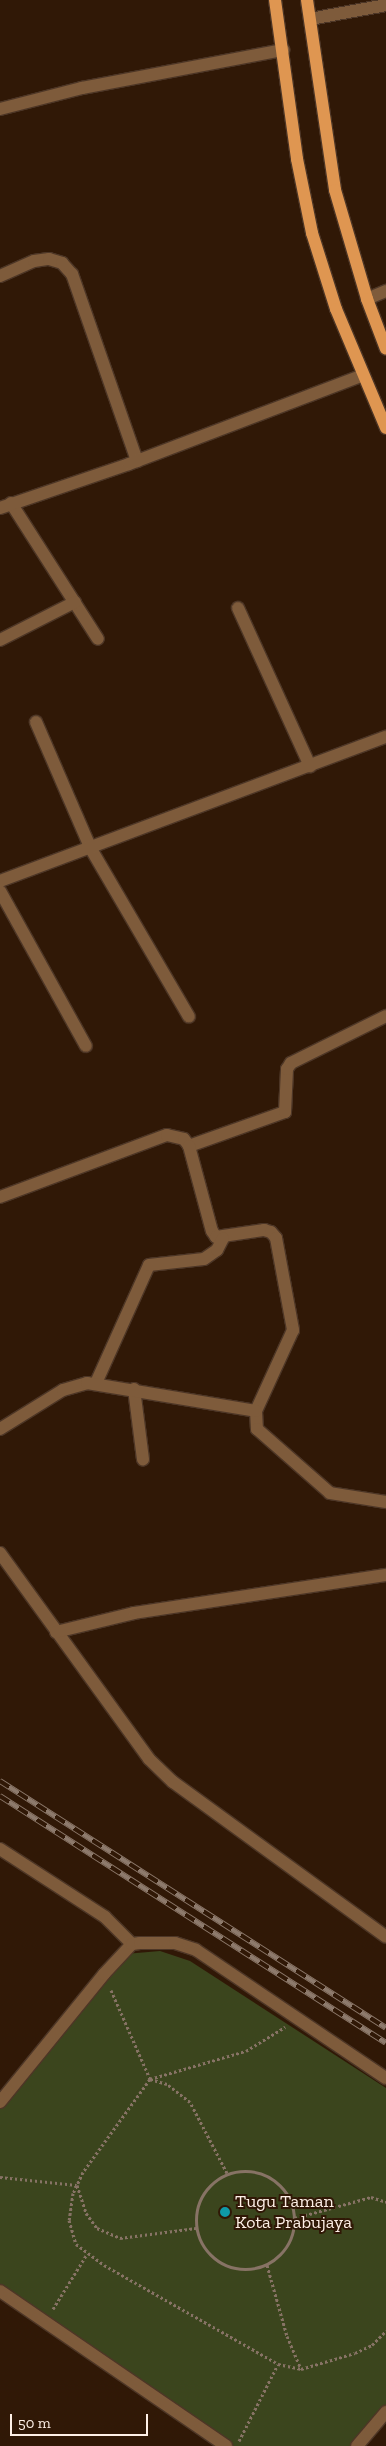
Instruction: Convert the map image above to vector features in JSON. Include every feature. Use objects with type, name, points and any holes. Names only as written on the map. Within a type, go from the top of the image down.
[{"type":"main road","points":[[275,0],[297,159],[312,233],[361,376],[386,428]]},
{"type":"main road","points":[[307,0],[335,190],[367,299],[386,349]]},
{"type":"street","points":[[310,20],[386,4]]},
{"type":"street","points":[[0,109],[82,88],[283,50]]},
{"type":"street","points":[[0,276],[34,261],[49,259],[62,263],[72,274],[137,461]]},
{"type":"street","points":[[367,299],[386,291]]},
{"type":"street","points":[[98,639],[75,602],[6,506],[137,461],[361,376]]},
{"type":"street","points":[[0,640],[75,602]]},
{"type":"street","points":[[238,608],[310,766]]},
{"type":"street","points":[[36,722],[91,849],[189,1017]]},
{"type":"street","points":[[0,881],[91,849],[386,736]]},
{"type":"street","points":[[0,891],[86,1046]]},
{"type":"street","points":[[189,1146],[285,1112],[287,1069],[290,1063],[386,1016]]},
{"type":"street","points":[[0,1197],[167,1135],[176,1134],[189,1146],[212,1231],[224,1238],[264,1230],[271,1232],[276,1238],[293,1320],[290,1341],[256,1411],[257,1429],[321,1487],[340,1495],[386,1502]]},
{"type":"street","points":[[96,1383],[149,1265],[204,1259],[217,1250],[224,1238]]},
{"type":"street","points":[[0,1429],[63,1390],[76,1385],[96,1383],[256,1411]]},
{"type":"street","points":[[134,1389],[142,1459]]},
{"type":"street","points":[[0,1553],[149,1758],[173,1782],[386,1937]]},
{"type":"street","points":[[56,1632],[134,1612],[386,1575]]},
{"type":"street","points":[[0,1849],[105,1917],[132,1944]]},
{"type":"street","points":[[0,2102],[104,1974],[132,1944],[175,1943],[196,1950],[300,2018],[386,2078]]},
{"type":"street","points":[[0,2291],[226,2446]]},
{"type":"street","points":[[357,2446],[386,2412]]},
{"type":"path","points":[[104,1974],[150,2079],[167,2084],[190,2102],[227,2173]]},
{"type":"path","points":[[300,2018],[246,2051],[150,2079],[77,2185],[69,2205],[69,2220],[76,2244],[87,2254],[278,2364],[301,2369],[355,2353],[372,2345],[386,2331]]},
{"type":"path","points":[[250,2170],[272,2178],[289,2195],[295,2218],[288,2246],[267,2265],[240,2269],[214,2260],[202,2246],[196,2228],[196,2209],[207,2188],[227,2173],[250,2170]]},
{"type":"path","points":[[0,2177],[77,2185]]},
{"type":"path","points":[[77,2185],[86,2213],[97,2228],[120,2238],[196,2228]]},
{"type":"path","points":[[295,2218],[371,2197],[386,2202]]},
{"type":"path","points":[[45,2322],[87,2254]]},
{"type":"path","points":[[267,2265],[287,2336],[301,2369]]},
{"type":"path","points":[[236,2446],[278,2364]]},
{"type":"green space","points":[[160,1951],[190,1961],[386,2088],[386,2409],[354,2446],[226,2446],[0,2288],[0,2104],[125,1954]]},
{"type":"railway","points":[[0,1781],[386,2028]]},
{"type":"railway","points":[[0,1796],[386,2043]]},
{"type":"place","name":"Tugu Taman Kota Prabujaya","points":[[225,2212]]}]
